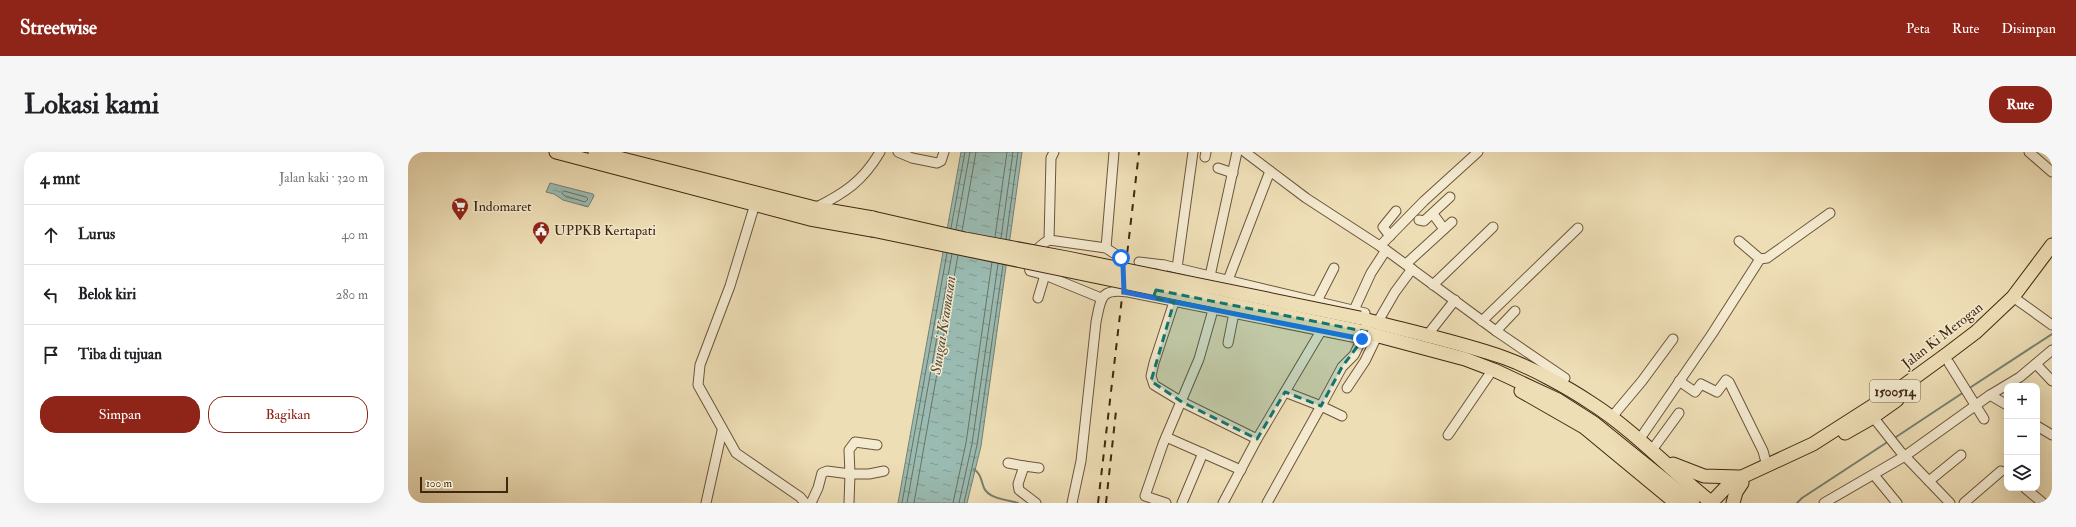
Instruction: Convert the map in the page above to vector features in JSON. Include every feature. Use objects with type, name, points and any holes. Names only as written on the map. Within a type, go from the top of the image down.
[{"type":"highway","points":[[556,152],[814,220],[872,224],[1068,258],[1364,327],[1429,339],[1507,359],[1593,403],[1716,503]]},
{"type":"highway","points":[[595,152],[872,224]]},
{"type":"highway","name":"Jalan Ki Merogan","points":[[1716,503],[1721,490],[1813,444],[1899,389],[1976,332],[2017,300],[2052,245]]},
{"type":"highway","name":"Jalan Ki Merogan","points":[[1740,480],[1810,454],[1873,417],[1949,363],[1996,326],[2052,260]]},
{"type":"highway","points":[[1364,327],[1429,339],[1558,400],[1582,414],[1693,503]]},
{"type":"highway","points":[[1494,369],[1508,383],[1584,427],[1653,482],[1676,503]]},
{"type":"highway","points":[[1494,369],[1560,392],[1590,410],[1716,503]]},
{"type":"highway","points":[[1657,454],[1685,470],[1704,476],[1740,480],[1736,492],[1716,503]]},
{"type":"highway","points":[[1653,482],[1661,503]]},
{"type":"street","points":[[815,208],[847,191],[867,173],[880,152]]},
{"type":"street","points":[[898,152],[912,158],[937,163],[941,161],[944,152]]},
{"type":"street","points":[[1049,240],[1051,158],[1054,152]]},
{"type":"street","points":[[1106,248],[1114,152]]},
{"type":"street","points":[[1176,268],[1193,152]]},
{"type":"street","points":[[1210,276],[1237,152]]},
{"type":"street","points":[[1245,152],[1306,198],[1383,248],[1482,321],[1565,378],[1560,385]]},
{"type":"street","points":[[1347,388],[1365,360],[1364,327],[1371,273],[1383,248],[1390,236],[1424,201],[1478,152]]},
{"type":"street","points":[[2029,152],[2052,172]]},
{"type":"street","points":[[1218,168],[1233,173]]},
{"type":"street","points":[[1228,280],[1270,171]]},
{"type":"street","points":[[1419,220],[1424,221],[1450,197]]},
{"type":"street","points":[[755,204],[730,286],[700,365],[697,378],[701,394],[736,453],[800,497],[805,503]]},
{"type":"street","points":[[1390,236],[1383,227],[1396,211]]},
{"type":"street","points":[[1739,241],[1760,259],[1767,258],[1830,213]]},
{"type":"street","points":[[1433,214],[1444,229]]},
{"type":"street","points":[[1072,503],[1079,475],[1100,298],[1104,294],[1114,291],[1124,292],[1321,331],[1364,327],[1380,318],[1409,267],[1452,222]]},
{"type":"street","points":[[1434,285],[1493,227]]},
{"type":"street","points":[[1482,321],[1578,228]]},
{"type":"street","points":[[1100,298],[1045,275],[1030,271],[1029,268],[1038,247],[1049,240],[1106,248],[1118,256],[1123,262],[1124,292]]},
{"type":"street","points":[[1639,440],[1712,334],[1760,259]]},
{"type":"street","points":[[1139,262],[1164,265],[1317,300],[1364,327]]},
{"type":"street","points":[[1153,298],[1164,265]]},
{"type":"street","points":[[1317,300],[1334,268]]},
{"type":"street","points":[[1038,298],[1045,275]]},
{"type":"street","points":[[1380,318],[1429,339],[1455,300]]},
{"type":"street","points":[[2017,300],[2050,323]]},
{"type":"street","points":[[1174,302],[1154,363],[1151,381],[1154,385],[1182,402],[1257,439]]},
{"type":"street","points":[[1166,503],[1145,496],[1166,437],[1199,359],[1213,310]]},
{"type":"street","points":[[1496,331],[1515,311]]},
{"type":"street","points":[[1228,343],[1234,314]]},
{"type":"street","points":[[1267,503],[1342,367],[1354,355],[1364,327]]},
{"type":"street","points":[[1223,503],[1257,439],[1321,331]]},
{"type":"street","points":[[1611,418],[1642,382],[1673,339]]},
{"type":"street","points":[[1824,503],[1874,475],[1974,404],[2036,364],[2052,350]]},
{"type":"street","points":[[1949,363],[1984,419]]},
{"type":"street","points":[[2036,364],[2052,381]]},
{"type":"street","points":[[1448,435],[1494,369]]},
{"type":"street","points":[[1679,381],[1695,392],[1701,384],[1717,392],[1726,380],[1729,382],[1763,451],[1767,466]]},
{"type":"street","points":[[1285,392],[1342,416]]},
{"type":"street","points":[[1990,395],[2004,404]]},
{"type":"street","points":[[1657,454],[1679,413]]},
{"type":"street","points":[[1873,417],[1902,454],[1950,503]]},
{"type":"street","points":[[2040,429],[2052,435]]},
{"type":"street","points":[[706,503],[722,431]]},
{"type":"street","points":[[1166,437],[1241,470]]},
{"type":"street","points":[[849,503],[850,474],[848,456],[851,447],[855,442],[877,445]]},
{"type":"street","points":[[1182,503],[1203,453]]},
{"type":"street","points":[[1929,481],[1961,455]]},
{"type":"street","points":[[1008,463],[1039,468]]},
{"type":"street","points":[[1024,466],[1018,487],[1022,493],[1036,503]]},
{"type":"street","points":[[811,503],[818,488],[822,473],[827,471],[850,474],[869,474],[884,471]]},
{"type":"street","points":[[1964,503],[2000,471]]},
{"type":"street","points":[[1874,475],[1897,503]]},
{"type":"street","points":[[2028,491],[2043,503]]},
{"type":"highlighted area","points":[[1156,290],[1368,332],[1342,367],[1321,406],[1285,392],[1257,439],[1182,402],[1151,381],[1174,302],[1153,298]]},
{"type":"water","name":"Sungai Kramasan","points":[[961,152],[1022,152],[981,446],[967,503],[898,503]]},
{"type":"water","points":[[550,183],[593,194],[594,196],[588,207],[563,200],[554,194],[546,192]]},
{"type":"waterway","points":[[1968,389],[2052,334]]},
{"type":"waterway","points":[[1893,439],[1964,392]]},
{"type":"waterway","points":[[1797,503],[1802,498],[1889,441]]},
{"type":"waterway","points":[[974,469],[979,475],[986,492],[994,497],[1018,503]]},
{"type":"railway","points":[[1098,503],[1139,152]]},
{"type":"railway","points":[[1106,503],[1116,411]]},
{"type":"place","name":"Indomaret","points":[[460,221]]},
{"type":"place","name":"UPPKB Kertapati","points":[[541,245]]},
{"type":"route","points":[[1121,258],[1123,262],[1124,292],[1362,339]]}]
